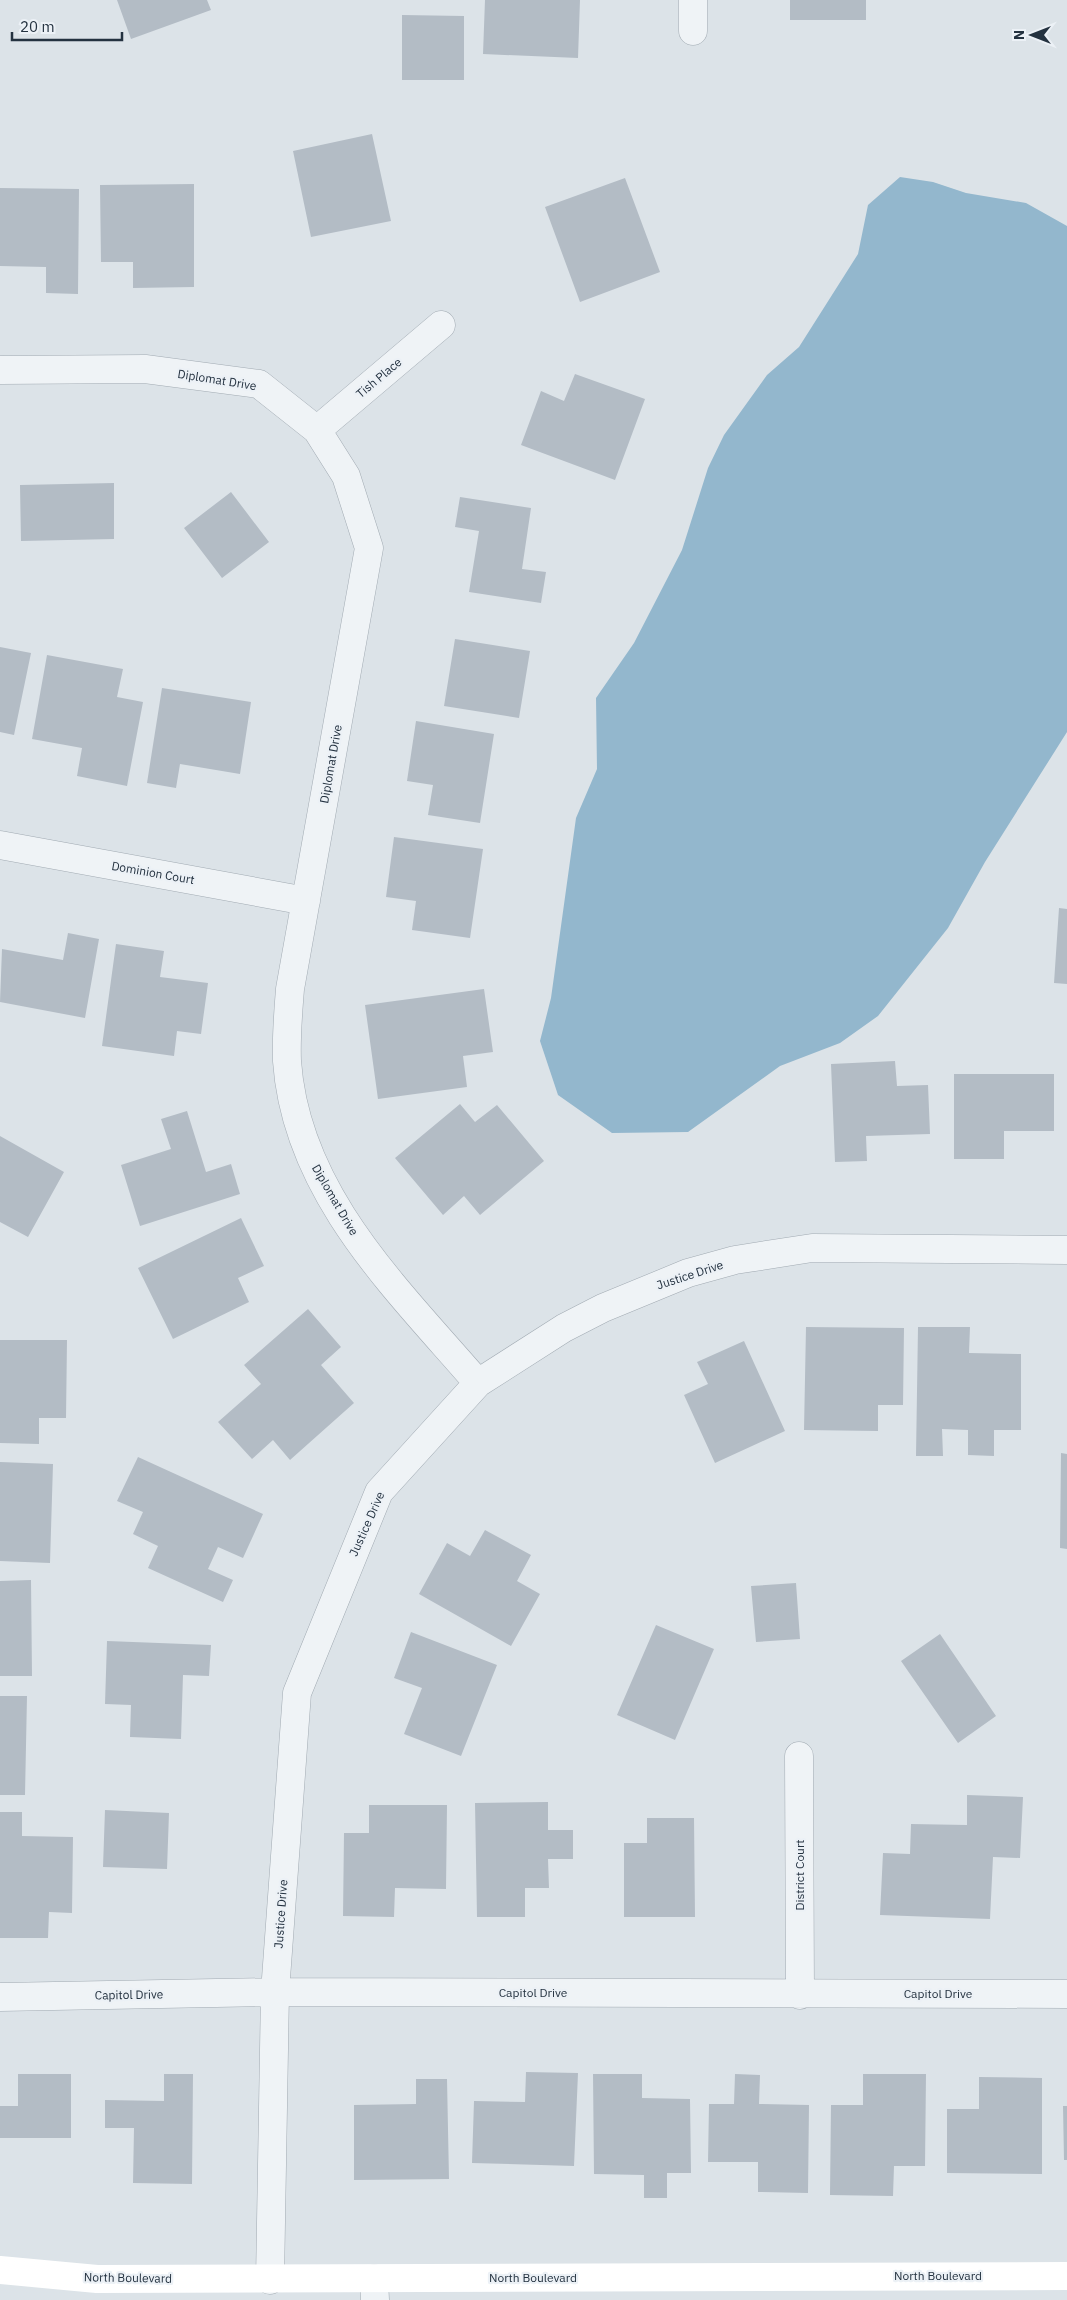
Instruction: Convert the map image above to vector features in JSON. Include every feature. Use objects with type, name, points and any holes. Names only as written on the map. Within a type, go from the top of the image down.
[{"type":"street","points":[[693,0],[693,31]]},
{"type":"street","name":"Tish Place","points":[[317,430],[441,325]]},
{"type":"street","name":"Diplomat Drive","points":[[0,370],[145,369],[259,384],[317,430],[346,476],[369,548],[290,989],[287,1062],[298,1119],[318,1175],[364,1250],[478,1383]]},
{"type":"street","name":"Dominion Court","points":[[0,845],[306,901]]},
{"type":"street","name":"Justice Drive","points":[[270,2280],[275,1992],[297,1693],[378,1492],[478,1383],[564,1328],[603,1308],[688,1273],[735,1260],[812,1248],[1067,1250]]},
{"type":"street","name":"District Court","points":[[799,1756],[800,1994]]},
{"type":"street","name":"Capitol Drive","points":[[0,1997],[275,1992],[1067,1994]]},
{"type":"street","name":"North Boulevard","points":[[0,2270],[97,2279],[270,2280],[374,2290],[1067,2276]]},
{"type":"water","points":[[900,177],[933,182],[966,193],[1026,203],[1067,226],[1067,732],[985,862],[948,928],[878,1016],[840,1043],[780,1066],[688,1132],[612,1133],[558,1095],[540,1041],[551,998],[576,818],[597,769],[596,698],[634,643],[682,550],[708,468],[724,435],[767,375],[799,347],[858,254],[868,205]]},
{"type":"building","points":[[117,0],[207,0],[211,10],[131,39]]},
{"type":"building","points":[[485,0],[580,0],[578,58],[483,54]]},
{"type":"building","points":[[790,0],[866,0],[866,20],[790,20]]},
{"type":"building","points":[[402,15],[464,16],[464,80],[402,80]]},
{"type":"building","points":[[372,134],[391,221],[311,237],[293,151]]},
{"type":"building","points":[[625,178],[660,272],[580,302],[545,207]]},
{"type":"building","points":[[194,184],[194,287],[133,288],[133,262],[101,262],[100,185]]},
{"type":"building","points":[[0,188],[79,189],[78,294],[46,293],[46,267],[0,266]]},
{"type":"building","points":[[575,374],[645,399],[615,480],[521,445],[541,391],[564,401]]},
{"type":"building","points":[[114,483],[114,539],[21,541],[20,485]]},
{"type":"building","points":[[231,492],[269,542],[222,578],[184,528]]},
{"type":"building","points":[[460,497],[531,508],[522,569],[546,572],[541,603],[469,592],[479,531],[455,527]]},
{"type":"building","points":[[455,639],[530,651],[519,718],[444,706]]},
{"type":"building","points":[[0,647],[31,653],[14,735],[0,732]]},
{"type":"building","points":[[47,655],[123,669],[117,697],[143,702],[127,786],[77,776],[82,748],[32,739]]},
{"type":"building","points":[[162,688],[251,702],[240,774],[180,764],[176,788],[147,783]]},
{"type":"building","points":[[416,721],[494,734],[480,823],[428,815],[433,785],[407,781]]},
{"type":"building","points":[[394,837],[483,849],[470,938],[412,930],[416,901],[386,897]]},
{"type":"building","points":[[1059,908],[1067,909],[1067,984],[1054,983]]},
{"type":"building","points":[[68,933],[99,939],[85,1018],[0,1002],[2,949],[63,960]]},
{"type":"building","points":[[116,944],[164,951],[160,977],[208,983],[201,1034],[177,1031],[174,1056],[102,1046]]},
{"type":"building","points":[[484,989],[493,1052],[463,1056],[467,1087],[378,1099],[365,1005]]},
{"type":"building","points":[[895,1061],[897,1086],[928,1085],[930,1134],[866,1136],[867,1161],[835,1162],[831,1064]]},
{"type":"building","points":[[954,1074],[1054,1074],[1054,1131],[1004,1131],[1004,1159],[954,1159]]},
{"type":"building","points":[[460,1104],[475,1122],[497,1105],[544,1161],[480,1215],[464,1196],[443,1215],[395,1158]]},
{"type":"building","points":[[187,1111],[206,1172],[231,1164],[240,1194],[140,1226],[121,1165],[171,1149],[161,1119]]},
{"type":"building","points":[[0,1136],[64,1172],[28,1237],[0,1222]]},
{"type":"building","points":[[241,1218],[264,1266],[238,1278],[249,1302],[173,1339],[138,1268]]},
{"type":"building","points":[[308,1309],[341,1347],[321,1365],[354,1403],[290,1460],[273,1440],[252,1459],[218,1422],[261,1384],[244,1365]]},
{"type":"building","points":[[806,1327],[904,1328],[903,1405],[878,1405],[878,1431],[804,1430]]},
{"type":"building","points":[[918,1327],[970,1327],[969,1353],[1021,1354],[1021,1430],[994,1430],[994,1456],[968,1455],[968,1430],[942,1429],[943,1456],[916,1456]]},
{"type":"building","points":[[0,1340],[67,1340],[66,1418],[39,1418],[39,1444],[0,1443]]},
{"type":"building","points":[[744,1341],[785,1431],[715,1463],[684,1395],[708,1384],[697,1362]]},
{"type":"building","points":[[1061,1453],[1067,1454],[1067,1549],[1060,1548]]},
{"type":"building","points":[[138,1457],[263,1514],[243,1558],[218,1547],[208,1569],[233,1580],[223,1602],[148,1568],[158,1546],[133,1534],[143,1512],[117,1501]]},
{"type":"building","points":[[0,1462],[53,1464],[50,1563],[0,1561]]},
{"type":"building","points":[[485,1530],[531,1555],[517,1581],[540,1594],[511,1646],[419,1594],[447,1543],[470,1556]]},
{"type":"building","points":[[31,1580],[32,1676],[0,1676],[0,1581]]},
{"type":"building","points":[[796,1583],[800,1639],[756,1642],[751,1586]]},
{"type":"building","points":[[656,1625],[714,1649],[675,1740],[617,1715]]},
{"type":"building","points":[[411,1632],[497,1665],[461,1756],[404,1734],[422,1688],[394,1678]]},
{"type":"building","points":[[940,1634],[996,1716],[958,1743],[901,1661]]},
{"type":"building","points":[[107,1641],[211,1645],[209,1676],[183,1675],[181,1739],[130,1737],[131,1705],[105,1704]]},
{"type":"building","points":[[0,1696],[27,1696],[25,1795],[0,1795]]},
{"type":"building","points":[[967,1795],[1023,1797],[1020,1858],[993,1857],[990,1919],[880,1915],[883,1853],[910,1854],[911,1824],[967,1825]]},
{"type":"building","points":[[548,1802],[548,1830],[573,1830],[573,1859],[548,1859],[549,1888],[525,1888],[525,1917],[477,1917],[475,1803]]},
{"type":"building","points":[[369,1805],[447,1805],[446,1889],[395,1888],[394,1917],[343,1916],[344,1833],[369,1833]]},
{"type":"building","points":[[105,1810],[169,1813],[167,1869],[103,1867]]},
{"type":"building","points":[[0,1812],[22,1812],[22,1836],[73,1837],[72,1913],[49,1912],[48,1938],[0,1938]]},
{"type":"building","points":[[647,1818],[694,1818],[695,1917],[624,1917],[624,1843],[647,1843]]},
{"type":"building","points":[[526,2072],[578,2073],[574,2166],[472,2163],[474,2101],[525,2102]]},
{"type":"building","points":[[18,2074],[71,2074],[71,2138],[0,2138],[0,2106],[18,2106]]},
{"type":"building","points":[[164,2074],[193,2074],[192,2184],[133,2183],[134,2128],[105,2128],[105,2100],[164,2101]]},
{"type":"building","points":[[593,2074],[642,2074],[642,2098],[690,2099],[691,2173],[667,2173],[667,2198],[644,2198],[644,2175],[594,2174]]},
{"type":"building","points":[[735,2074],[760,2075],[759,2104],[809,2105],[808,2193],[758,2192],[758,2162],[708,2162],[709,2104],[734,2104]]},
{"type":"building","points":[[863,2074],[926,2074],[925,2166],[894,2166],[893,2196],[830,2195],[831,2105],[863,2105]]},
{"type":"building","points":[[979,2077],[1042,2078],[1042,2174],[947,2173],[947,2109],[979,2109]]},
{"type":"building","points":[[416,2079],[447,2079],[449,2179],[354,2180],[354,2105],[416,2104]]},
{"type":"building","points":[[1063,2106],[1067,2106],[1067,2160],[1064,2160]]}]
